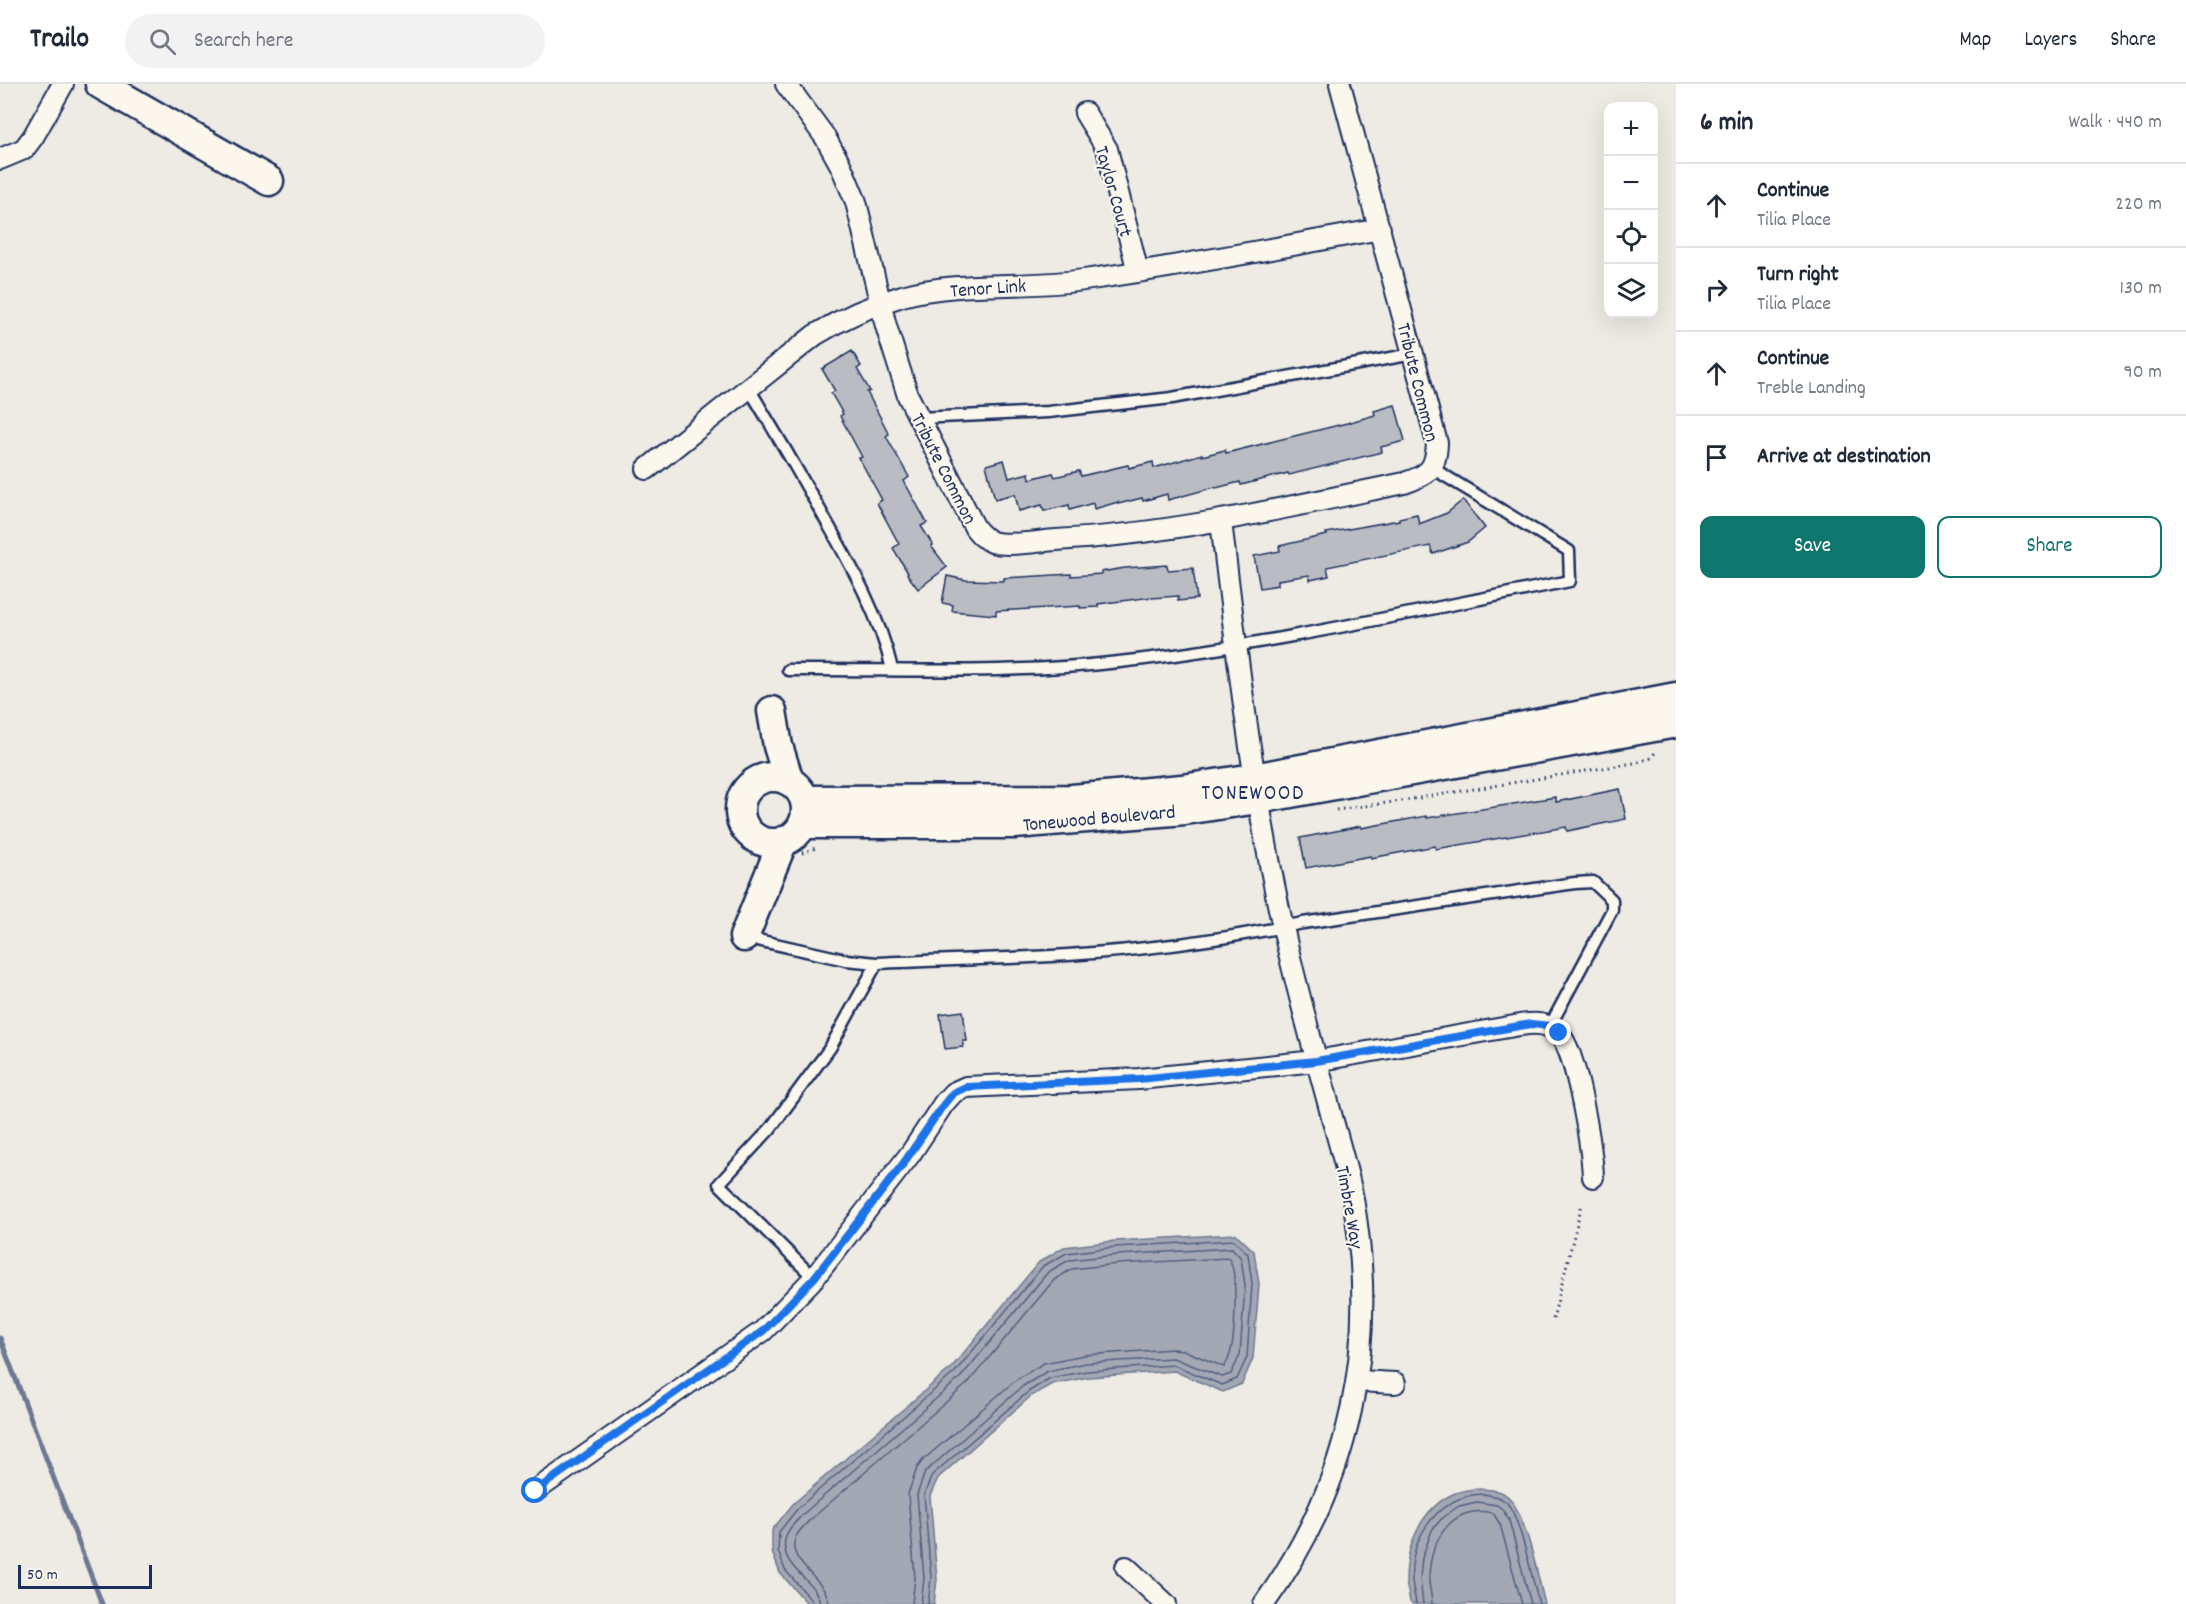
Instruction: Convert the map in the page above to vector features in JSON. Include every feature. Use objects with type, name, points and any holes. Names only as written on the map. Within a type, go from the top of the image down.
[{"type":"street","points":[[0,159],[24,149],[33,138],[63,84]]},
{"type":"street","points":[[100,84],[269,181]]},
{"type":"street","name":"Tribute Common","points":[[786,84],[825,137],[841,166],[856,202],[880,304],[908,396],[975,528],[983,537],[995,543],[1097,538],[1221,521],[1404,483],[1420,478],[1432,468],[1437,443],[1341,84]]},
{"type":"street","name":"Taylor Court","points":[[1085,113],[1107,149],[1138,272]]},
{"type":"street","name":"Tenor Link","points":[[647,469],[815,335],[880,304],[903,296],[935,291],[1080,281],[1179,266],[1380,229]]},
{"type":"street","points":[[1221,521],[1256,789]]},
{"type":"street","name":"Tonewood Boulevard","points":[[1256,789],[1676,697]]},
{"type":"street","points":[[744,937],[758,906],[787,817],[772,711],[765,756],[758,780],[746,792],[741,802],[740,812],[747,830],[787,817]]},
{"type":"street","name":"Tonewood Boulevard","points":[[758,780],[774,777],[787,817],[1072,799],[1182,789],[1256,789],[1676,723]]},
{"type":"street","name":"Timbre Way","points":[[1256,789],[1283,927],[1346,1170],[1357,1227],[1363,1288],[1358,1381],[1344,1437],[1318,1511],[1287,1571],[1264,1604]]},
{"type":"street","points":[[535,1491],[763,1331],[814,1278],[903,1164],[953,1093],[966,1087],[1139,1079],[1316,1061],[1520,1025],[1542,1024],[1550,1026],[1565,1041],[1569,1050],[1591,1140],[1593,1177]]},
{"type":"street","points":[[1358,1381],[1395,1383]]},
{"type":"street","points":[[1126,1567],[1166,1604]]},
{"type":"lane","points":[[919,418],[1048,412],[1172,398],[1413,354]]},
{"type":"lane","points":[[748,387],[838,542],[879,628],[887,647],[892,669]]},
{"type":"lane","points":[[788,670],[1025,670],[1118,663],[1236,646],[1570,581],[1569,551],[1432,468]]},
{"type":"lane","points":[[744,937],[846,960],[877,963],[1080,954],[1124,950],[1283,927],[1575,882],[1593,882],[1612,900],[1612,910],[1550,1026]]},
{"type":"lane","points":[[814,1278],[719,1184],[770,1129],[830,1048],[877,963]]},
{"type":"path","points":[[1334,810],[1634,763],[1651,758],[1657,750]]},
{"type":"path","points":[[1553,1319],[1582,1204]]},
{"type":"water","points":[[1236,1234],[1254,1251],[1259,1284],[1253,1358],[1242,1384],[1223,1392],[1174,1371],[1089,1377],[1052,1384],[1031,1396],[938,1478],[930,1496],[937,1579],[934,1604],[808,1604],[780,1573],[772,1552],[772,1530],[793,1504],[951,1368],[1039,1262],[1064,1247],[1115,1241]]},
{"type":"water","points":[[1489,1489],[1503,1493],[1518,1511],[1545,1604],[1412,1604],[1410,1602],[1406,1582],[1409,1554],[1412,1542],[1424,1519],[1432,1509],[1455,1493]]},
{"type":"building","points":[[852,351],[861,366],[857,369],[870,391],[867,392],[889,434],[886,436],[909,477],[904,481],[927,523],[921,526],[933,545],[931,546],[947,567],[918,589],[893,548],[899,544],[877,503],[882,500],[859,458],[862,457],[840,416],[843,414],[831,393],[835,391],[822,369]]},
{"type":"building","points":[[1395,405],[1405,441],[1381,447],[1382,452],[1289,475],[1288,473],[1241,485],[1240,482],[1215,487],[1168,500],[1167,494],[1143,501],[1142,498],[1118,504],[1118,502],[1094,509],[1093,503],[1070,510],[1069,505],[1044,511],[1042,505],[1019,511],[1015,494],[995,499],[986,465],[1004,460],[1009,478],[1029,473],[1030,479],[1053,473],[1055,477],[1079,471],[1081,476],[1128,465],[1129,468],[1153,462],[1154,468],[1202,454],[1202,456],[1225,450],[1226,453],[1347,423],[1375,415],[1374,411]]},
{"type":"building","points":[[1463,500],[1485,528],[1468,542],[1433,554],[1430,546],[1327,567],[1329,576],[1310,580],[1309,575],[1278,580],[1278,585],[1260,588],[1254,556],[1280,551],[1279,546],[1327,535],[1326,533],[1399,520],[1399,518],[1417,514],[1419,524],[1447,513]]},
{"type":"building","points":[[1167,565],[1168,570],[1193,568],[1197,599],[1178,601],[1178,596],[1152,597],[1098,604],[1098,607],[996,611],[996,615],[952,611],[953,605],[942,603],[947,576],[966,580],[1004,581],[1004,578],[1101,574],[1101,572],[1125,568]]},
{"type":"building","points":[[1620,789],[1626,819],[1567,831],[1566,827],[1306,868],[1300,838],[1361,826],[1361,828],[1556,797],[1556,802]]},
{"type":"building","points":[[963,1011],[967,1041],[963,1041],[963,1047],[945,1049],[940,1014]]},
{"type":"waterway","points":[[0,1338],[102,1604]]},
{"type":"district","name":"TONEWOOD","points":[[1253,791]]},
{"type":"route","points":[[535,1491],[705,1374],[763,1331],[814,1278],[903,1164],[953,1093],[966,1087],[1139,1079],[1316,1061],[1520,1025],[1542,1024],[1550,1026],[1559,1033]]}]
